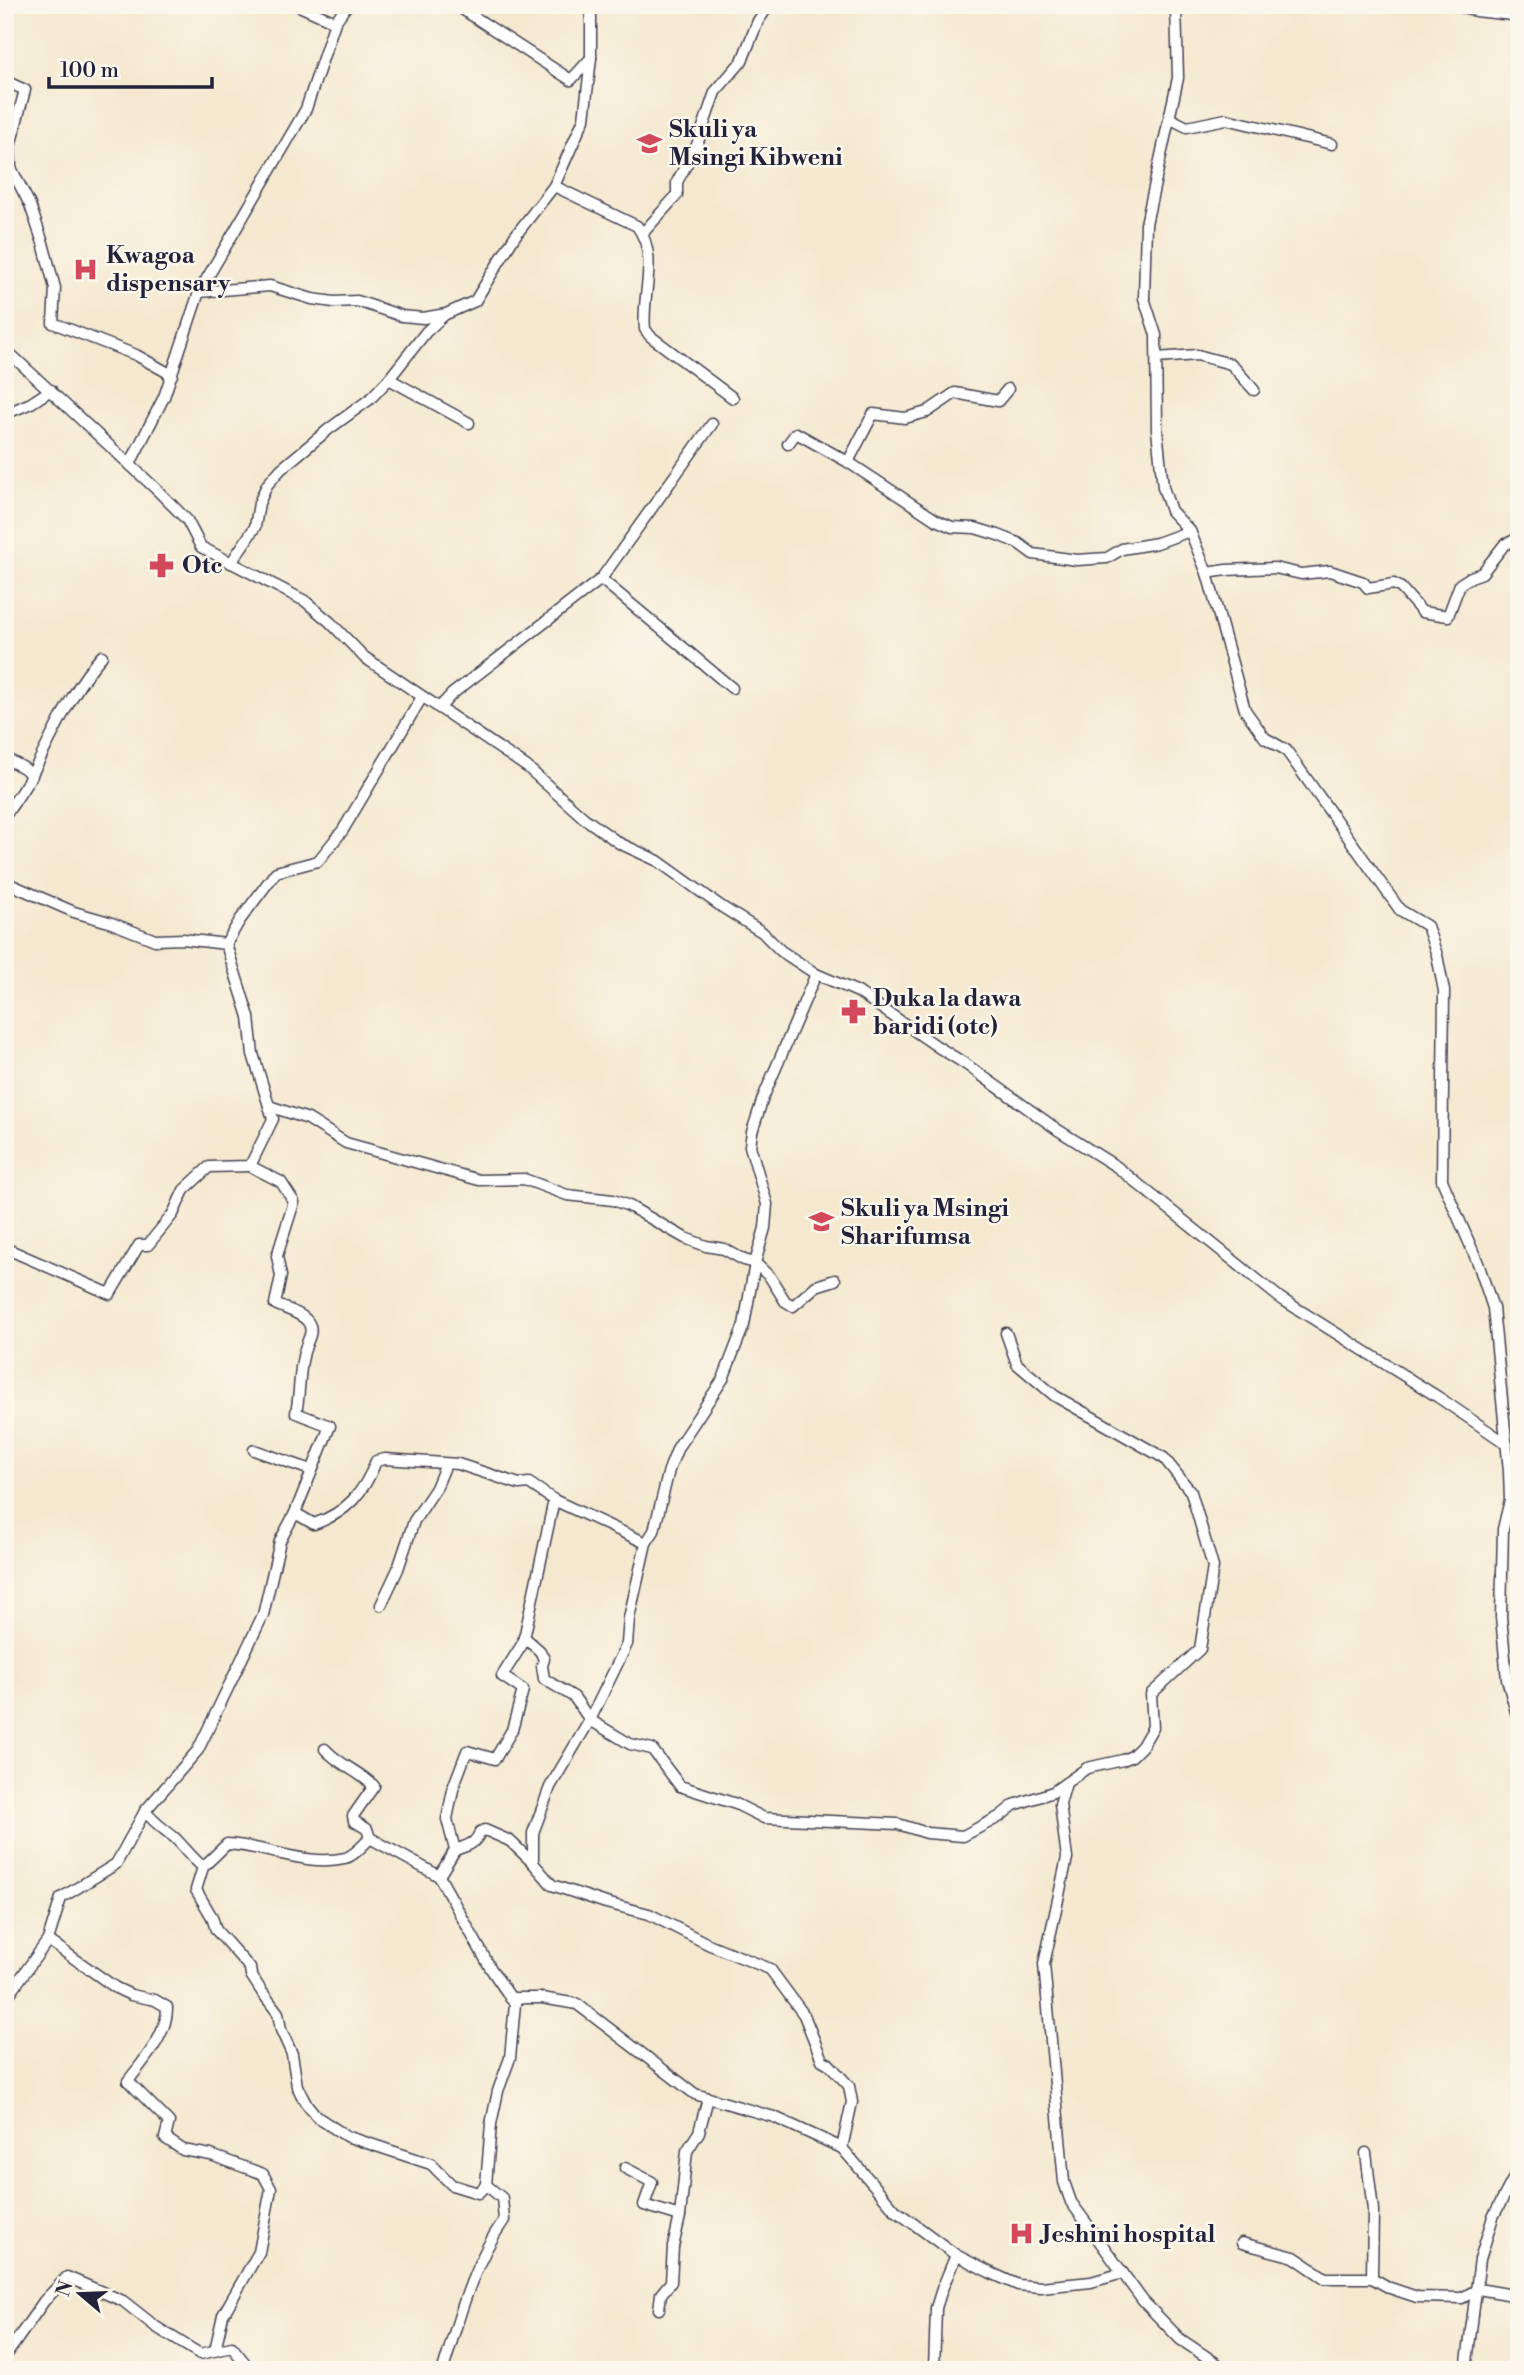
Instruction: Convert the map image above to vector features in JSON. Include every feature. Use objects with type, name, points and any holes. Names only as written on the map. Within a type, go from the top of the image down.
[{"type":"street","points":[[297,5],[335,22]]},
{"type":"street","points":[[130,464],[164,397],[199,292],[306,109],[335,22],[347,5]]},
{"type":"street","points":[[456,5],[571,80],[591,58]]},
{"type":"street","points":[[199,292],[270,286],[312,299],[357,301],[402,316],[423,318],[446,313],[475,301],[515,236],[554,186],[584,119],[591,58],[591,13],[587,5]]},
{"type":"street","points":[[642,234],[677,195],[677,182],[697,145],[716,92],[742,61],[758,21],[769,5]]},
{"type":"street","points":[[1176,5],[1178,78],[1146,224],[1144,298],[1156,334],[1157,430],[1163,487],[1171,511],[1190,531],[1207,573],[1245,710],[1265,738],[1286,750],[1400,909],[1427,926],[1437,955],[1444,991],[1443,1180],[1478,1263],[1493,1308],[1510,1500],[1503,1529],[1501,1617],[1507,1679],[1519,1723]]},
{"type":"street","points":[[1453,5],[1475,11],[1512,15]]},
{"type":"street","points":[[5,82],[26,90],[10,146],[11,168],[30,205],[43,243],[55,288],[53,323],[136,355],[172,375]]},
{"type":"street","points":[[1171,119],[1187,127],[1226,118],[1332,144]]},
{"type":"street","points":[[554,186],[637,226],[649,258],[645,329],[650,336],[733,398]]},
{"type":"street","points":[[230,563],[255,527],[259,503],[267,485],[329,429],[370,399],[426,332],[446,313]]},
{"type":"street","points":[[5,349],[187,520],[201,547],[305,601],[364,657],[527,767],[584,818],[619,843],[659,861],[722,907],[762,932],[781,951],[816,974],[858,992],[1049,1124],[1118,1167],[1280,1298],[1438,1397],[1507,1444]]},
{"type":"street","points":[[1157,358],[1197,355],[1231,364],[1254,390]]},
{"type":"street","points":[[389,379],[469,423]]},
{"type":"street","points":[[848,462],[873,414],[905,418],[927,412],[955,393],[998,401],[1007,389]]},
{"type":"street","points":[[5,414],[31,403],[51,390]]},
{"type":"street","points":[[439,708],[452,694],[601,579],[712,425]]},
{"type":"street","points":[[788,444],[796,433],[848,462],[936,520],[952,527],[975,528],[1018,542],[1032,554],[1077,560],[1107,558],[1122,549],[1157,542],[1190,531]]},
{"type":"street","points":[[1207,573],[1275,569],[1301,573],[1330,571],[1363,582],[1368,588],[1394,584],[1401,588],[1422,612],[1448,616],[1461,584],[1482,573],[1504,545],[1519,538]]},
{"type":"street","points":[[601,579],[732,688]]},
{"type":"street","points":[[5,816],[32,776],[81,682],[102,656]]},
{"type":"street","points":[[250,1166],[273,1119],[253,1054],[249,1017],[226,944],[240,920],[276,872],[318,861],[343,830],[422,697]]},
{"type":"street","points":[[5,758],[24,768],[32,776]]},
{"type":"street","points":[[5,882],[74,912],[155,940],[183,939],[226,944]]},
{"type":"street","points":[[533,1863],[533,1833],[550,1787],[590,1720],[627,1644],[629,1618],[646,1543],[654,1531],[669,1470],[678,1447],[723,1379],[744,1325],[755,1263],[765,1228],[767,1204],[750,1146],[752,1132],[763,1098],[816,974]]},
{"type":"street","points":[[269,1106],[308,1119],[346,1143],[479,1180],[524,1180],[567,1195],[613,1200],[629,1206],[685,1238],[724,1249],[755,1263],[769,1277],[785,1301],[793,1306],[816,1286],[835,1280]]},
{"type":"street","points":[[5,1248],[110,1294],[139,1245],[148,1245],[173,1214],[184,1190],[209,1167],[250,1166],[281,1182],[294,1202],[277,1256],[281,1276],[275,1304],[302,1316],[310,1324],[311,1335],[300,1369],[301,1382],[296,1413],[330,1426],[295,1513],[280,1541],[262,1615],[198,1750],[145,1811],[116,1864],[61,1898],[48,1940],[5,2000]]},
{"type":"street","points":[[524,1637],[540,1651],[544,1659],[544,1679],[574,1697],[590,1720],[630,1744],[652,1749],[680,1786],[736,1804],[764,1818],[898,1824],[927,1833],[963,1836],[999,1817],[1014,1805],[1053,1792],[1087,1768],[1132,1756],[1142,1746],[1153,1727],[1151,1694],[1200,1649],[1213,1567],[1191,1492],[1164,1458],[1055,1396],[1017,1364],[1006,1333]]},
{"type":"street","points":[[254,1450],[311,1470]]},
{"type":"street","points":[[295,1513],[314,1524],[334,1517],[358,1496],[367,1484],[376,1461],[396,1459],[458,1464],[519,1484],[529,1483],[554,1500],[646,1543]]},
{"type":"street","points":[[382,1605],[398,1569],[414,1521],[436,1488],[446,1464]]},
{"type":"street","points":[[439,1877],[454,1850],[447,1819],[454,1785],[467,1751],[495,1759],[512,1730],[523,1690],[502,1676],[523,1643],[554,1500]]},
{"type":"street","points":[[325,1749],[342,1765],[359,1773],[373,1786],[353,1816],[354,1821],[367,1829],[370,1838],[439,1877],[515,2004],[510,2058],[498,2091],[491,2124],[486,2185],[478,2193],[452,2185],[431,2164],[346,2136],[317,2117],[297,2086],[292,2054],[281,2030],[278,2013],[251,1975],[250,1968],[216,1930],[212,1917],[196,1890],[203,1867],[227,1844],[245,1845],[310,1860],[335,1859],[348,1858],[370,1838]]},
{"type":"street","points":[[1066,1783],[1060,1804],[1067,1858],[1044,1964],[1065,2182],[1071,2202],[1143,2301],[1180,2339],[1226,2370]]},
{"type":"street","points":[[145,1811],[153,1822],[203,1867]]},
{"type":"street","points":[[454,1850],[467,1847],[485,1830],[510,1841],[552,1885],[649,1914],[708,1944],[770,1969],[804,2015],[822,2060],[849,2086],[852,2102],[842,2147]]},
{"type":"street","points":[[48,1940],[116,1988],[131,1995],[155,2000],[167,2007],[167,2020],[162,2031],[128,2081],[169,2122],[165,2138],[183,2150],[211,2155],[263,2174],[271,2189],[259,2252],[223,2315],[215,2350]]},
{"type":"street","points":[[510,1998],[541,1998],[577,2004],[695,2094],[774,2116],[842,2147],[895,2210],[956,2255],[1018,2285],[1041,2287],[1091,2282],[1123,2273]]},
{"type":"street","points":[[659,2309],[661,2294],[671,2282],[673,2246],[680,2216],[687,2151],[699,2132],[708,2098]]},
{"type":"street","points":[[1366,2153],[1373,2210],[1372,2278]]},
{"type":"street","points":[[625,2168],[652,2182],[644,2205],[680,2216]]},
{"type":"street","points":[[1466,2370],[1480,2259],[1493,2217],[1519,2168]]},
{"type":"street","points":[[443,2370],[470,2286],[490,2238],[504,2220],[502,2198],[486,2185]]},
{"type":"street","points":[[1242,2243],[1294,2257],[1325,2278],[1372,2278],[1390,2288],[1417,2297],[1462,2298],[1478,2289],[1519,2296]]},
{"type":"street","points":[[934,2370],[936,2308],[956,2255]]},
{"type":"street","points":[[5,2357],[44,2301],[67,2277],[123,2301],[156,2327],[200,2354],[232,2347],[245,2363],[245,2370]]},
{"type":"place","name":"Skuli ya Msingi Kibweni","points":[[649,143]]},
{"type":"place","name":"Kwagoa dispensary","points":[[86,269]]},
{"type":"place","name":"Otc","points":[[162,565]]},
{"type":"place","name":"Duka la dawa baridi (otc)","points":[[853,1012]]},
{"type":"place","name":"Skuli ya Msingi Sharifumsa","points":[[821,1222]]},
{"type":"place","name":"Jeshini hospital","points":[[1022,2234]]}]
